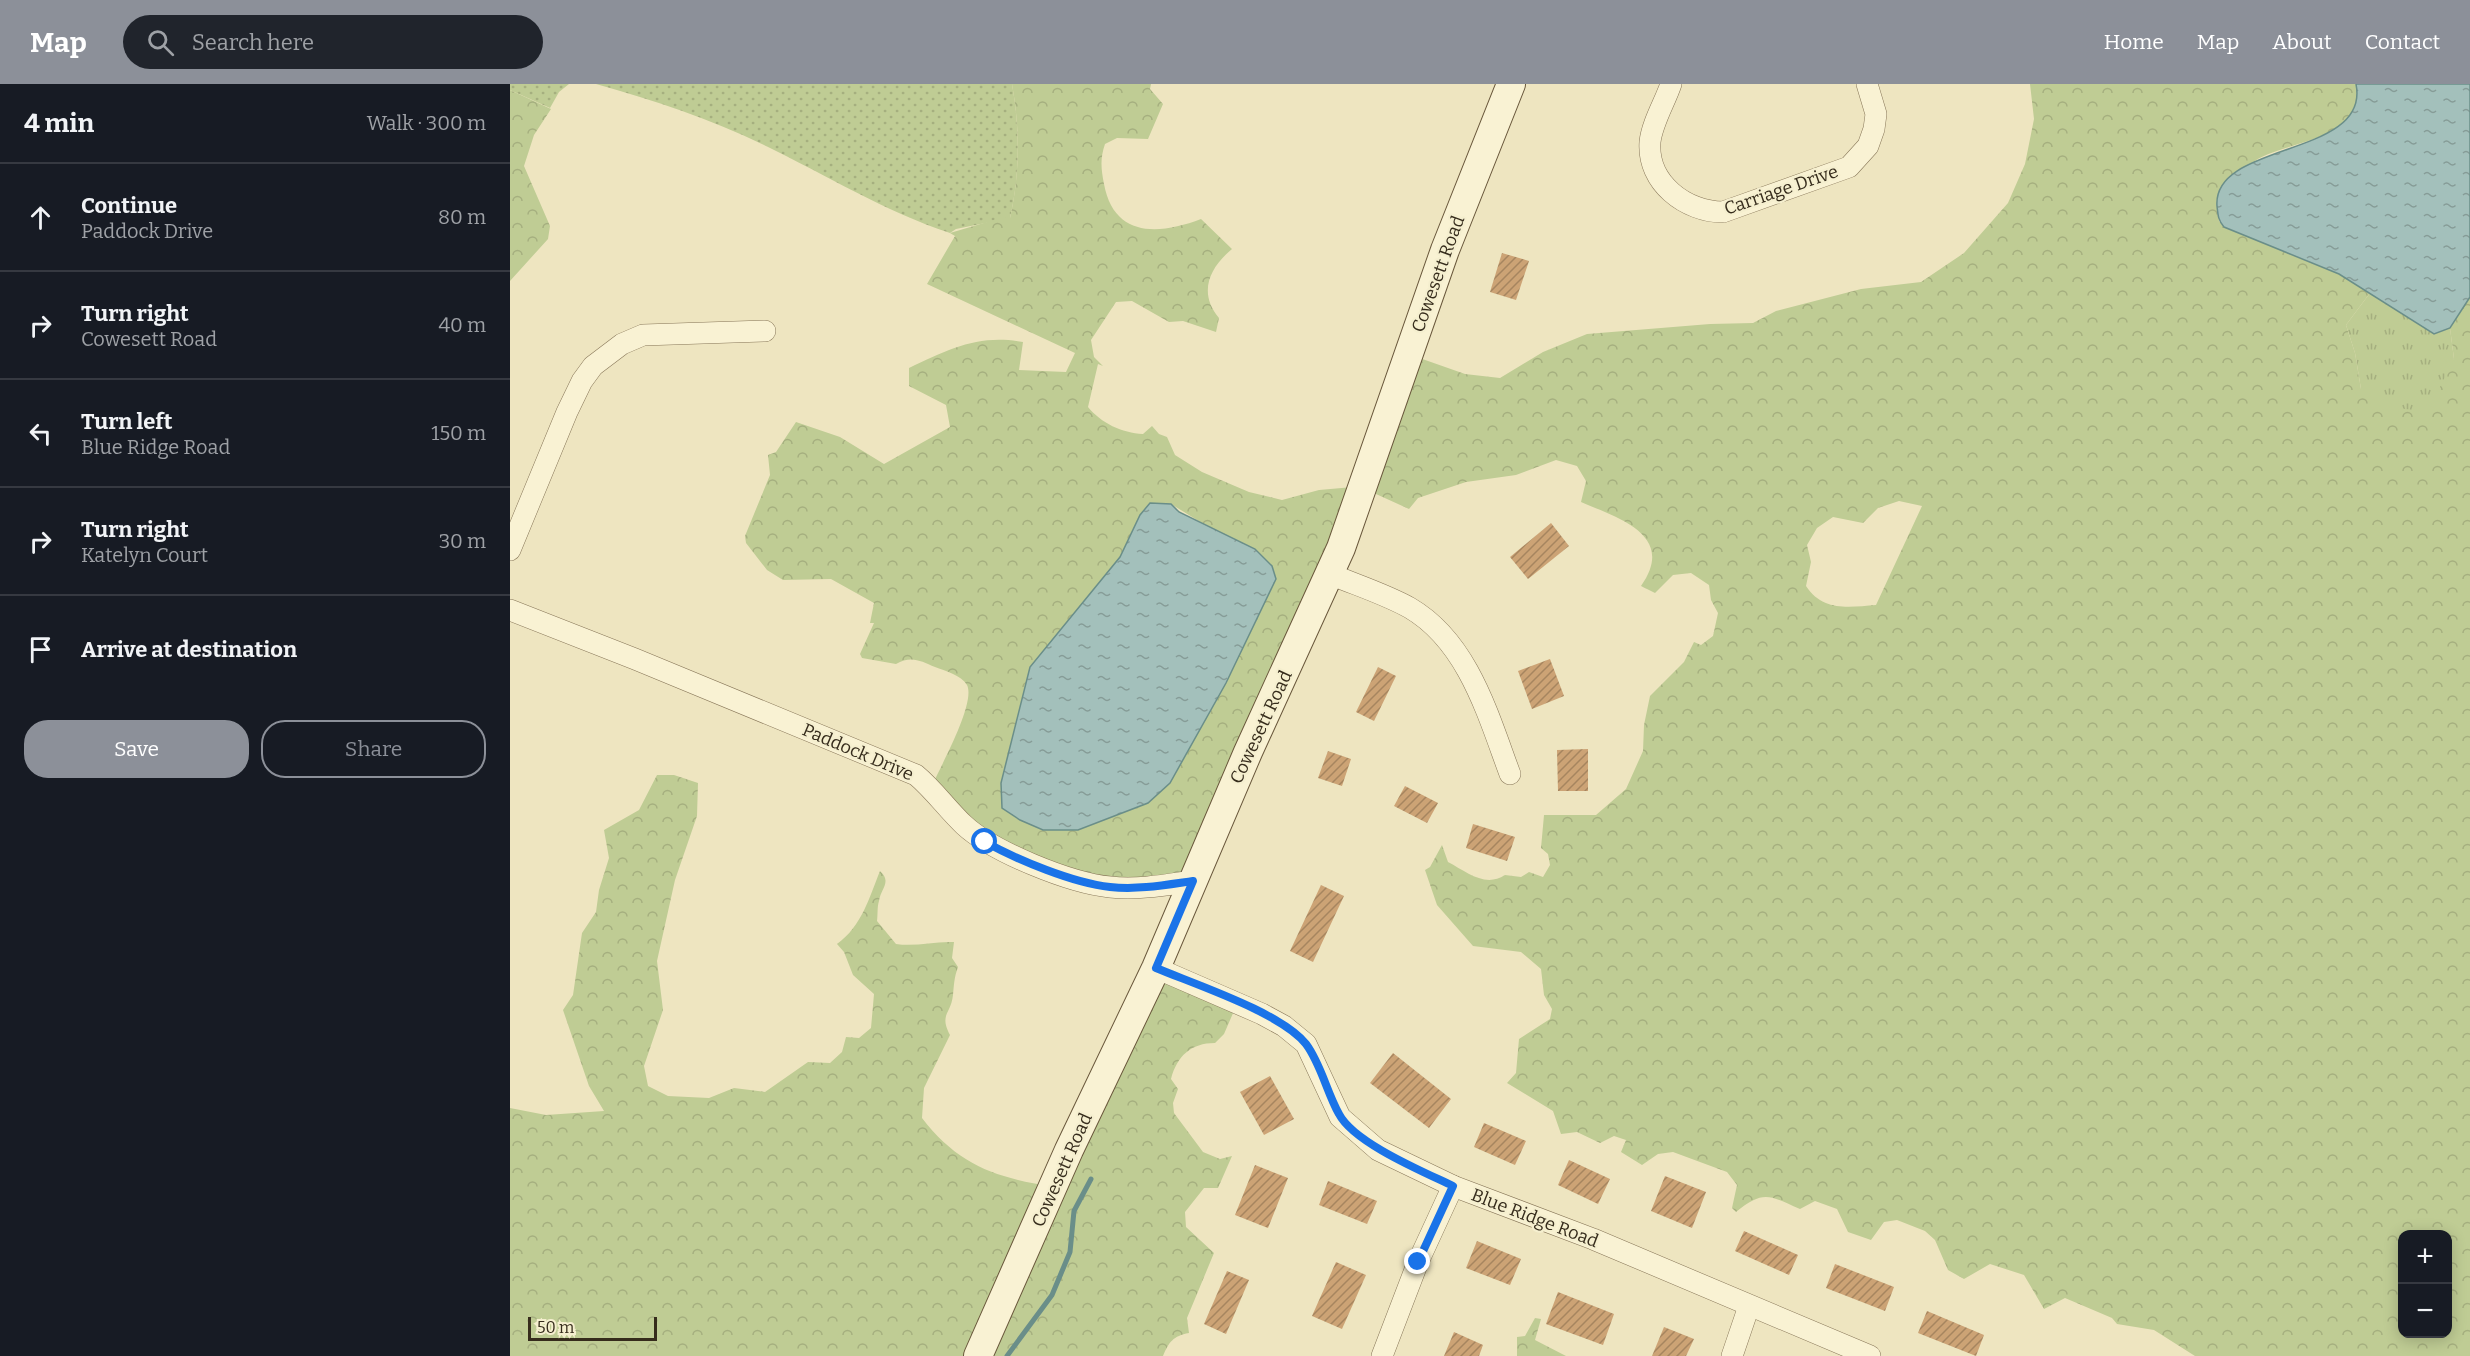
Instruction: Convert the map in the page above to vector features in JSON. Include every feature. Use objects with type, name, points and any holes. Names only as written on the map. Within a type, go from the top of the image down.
[{"type":"main road","name":"Cowesett Road","points":[[978,1356],[1069,1150],[1156,968],[1330,574],[1362,493],[1445,250],[1511,84]]},
{"type":"street","name":"Carriage Drive","points":[[1671,84],[1650,140],[1653,162],[1658,175],[1675,196],[1692,207],[1723,212],[1849,167],[1864,152],[1874,129],[1876,114],[1867,84]]},
{"type":"street","points":[[510,550],[567,412],[582,381],[593,366],[622,344],[643,335],[765,332]]},
{"type":"street","points":[[1330,574],[1411,609],[1445,638],[1471,676],[1510,774]]},
{"type":"street","name":"Paddock Drive","points":[[510,610],[916,775],[932,788],[963,825],[1005,853],[1050,870],[1109,887],[1146,888],[1193,881]]},
{"type":"street","name":"Blue Ridge Road","points":[[1156,968],[1237,1002],[1284,1026],[1306,1044],[1340,1118],[1378,1150],[1453,1186],[1593,1239],[1870,1356]]},
{"type":"street","points":[[1382,1356],[1418,1262],[1453,1186]]},
{"type":"street","points":[[1732,1356],[1749,1306]]},
{"type":"green space","points":[[510,84],[569,84],[559,92],[550,108],[510,90]]},
{"type":"green space","points":[[596,84],[1012,84],[1018,151],[1016,185],[1010,218],[956,229],[950,233],[878,203],[764,145],[702,118]]},
{"type":"green space","points":[[1012,84],[1151,84],[1150,89],[1163,104],[1148,139],[1117,138],[1105,144],[1102,154],[1102,173],[1109,202],[1117,214],[1128,223],[1140,228],[1170,228],[1201,219],[1232,249],[1217,264],[1209,281],[1209,299],[1219,318],[1216,332],[1183,321],[1169,322],[1132,301],[1116,302],[1091,340],[1094,357],[1103,366],[1098,364],[1088,407],[1112,426],[1127,432],[1143,434],[1152,426],[1159,434],[1167,437],[1175,455],[1202,472],[1249,492],[1282,500],[1319,490],[1353,487],[1411,355],[1465,374],[1500,378],[1543,352],[1587,334],[1710,324],[1753,323],[1776,311],[1861,289],[1921,282],[1964,253],[2008,203],[2025,164],[2034,119],[2030,84],[2356,84],[2356,103],[2349,118],[2320,137],[2266,155],[2252,163],[2217,200],[2219,221],[2224,227],[2339,274],[2370,293],[2346,325],[2355,353],[2361,389],[2454,359],[2450,328],[2470,297],[2470,1356],[2195,1356],[2154,1330],[2117,1324],[2112,1318],[2065,1298],[2044,1309],[2024,1275],[1990,1264],[1964,1279],[1948,1270],[1935,1240],[1925,1231],[1897,1220],[1884,1222],[1871,1240],[1848,1232],[1837,1209],[1815,1201],[1800,1209],[1767,1197],[1754,1200],[1736,1212],[1732,1208],[1737,1185],[1727,1172],[1673,1152],[1658,1154],[1642,1165],[1621,1152],[1626,1140],[1614,1136],[1600,1143],[1577,1132],[1561,1134],[1553,1111],[1507,1083],[1516,1073],[1519,1039],[1550,1019],[1552,1009],[1544,995],[1541,969],[1521,952],[1473,946],[1437,905],[1425,870],[1430,867],[1442,845],[1448,862],[1476,877],[1490,880],[1505,875],[1521,877],[1529,872],[1543,877],[1550,865],[1548,854],[1541,848],[1544,815],[1596,815],[1626,789],[1643,751],[1644,725],[1650,696],[1684,662],[1694,642],[1701,645],[1713,636],[1718,613],[1711,600],[1709,585],[1691,573],[1673,575],[1655,593],[1641,586],[1650,568],[1652,554],[1648,541],[1626,522],[1581,502],[1586,481],[1577,466],[1556,460],[1516,475],[1466,482],[1418,498],[1409,509],[1365,489],[1191,883],[1150,889],[1008,853],[933,784],[967,705],[967,685],[953,674],[916,660],[901,661],[896,664],[862,658],[860,654],[874,623],[870,623],[874,603],[831,579],[783,580],[767,570],[746,543],[745,536],[770,475],[768,455],[776,452],[796,422],[840,437],[884,464],[950,427],[946,405],[909,386],[909,368],[964,345],[1007,340],[1023,342],[1019,370],[1066,372],[1075,353],[927,284],[955,236],[950,233],[1004,217],[1010,218],[1017,168],[1018,134]],"holes":[[[1899,501],[1922,506],[1876,605],[1846,607],[1828,604],[1820,600],[1806,586],[1811,562],[1807,545],[1817,528],[1833,517],[1863,523],[1878,508]],[[1171,504],[1272,566],[1276,579],[1226,683],[1148,803],[1078,830],[1042,830],[1120,557],[1140,515]]]},
{"type":"green space","points":[[510,90],[551,109],[534,135],[524,166],[550,226],[548,239],[510,281]]},
{"type":"green space","points":[[2370,293],[2434,334],[2450,328],[2454,359],[2427,413],[2389,406],[2361,389],[2355,353],[2346,325]]},
{"type":"green space","points":[[657,775],[674,775],[698,783],[697,816],[675,880],[657,961],[663,1010],[644,1066],[648,1086],[668,1096],[709,1098],[734,1088],[765,1092],[808,1062],[830,1063],[842,1052],[846,1037],[859,1038],[871,1028],[874,994],[853,975],[844,952],[837,944],[846,937],[859,920],[880,871],[885,878],[885,885],[878,903],[877,921],[896,944],[954,942],[952,958],[958,967],[952,1001],[946,1018],[950,1035],[924,1088],[922,1118],[950,1148],[965,1159],[997,1174],[1055,1187],[1154,974],[1237,1004],[1224,1034],[1215,1043],[1199,1045],[1186,1052],[1177,1064],[1171,1079],[1178,1089],[1173,1103],[1174,1113],[1203,1152],[1220,1159],[1232,1156],[1218,1188],[1204,1188],[1185,1212],[1186,1227],[1214,1253],[1187,1318],[1189,1333],[1172,1340],[1163,1356],[510,1356],[510,1108],[546,1115],[604,1111],[589,1086],[563,1010],[573,995],[582,933],[596,912],[599,890],[609,858],[604,830],[639,810]]},
{"type":"green space","points":[[1535,1318],[1541,1319],[1535,1340],[1566,1356],[1517,1356],[1517,1337],[1525,1336]]},
{"type":"water","points":[[2356,84],[2470,84],[2470,297],[2450,328],[2434,334],[2339,274],[2224,227],[2219,217],[2217,206],[2222,185],[2239,170],[2263,158],[2317,138],[2340,125],[2354,108]]},
{"type":"water","points":[[1150,503],[1171,504],[1179,512],[1255,549],[1272,566],[1276,579],[1226,683],[1170,783],[1148,803],[1078,830],[1043,830],[1020,820],[1002,808],[1001,783],[1030,667],[1120,557],[1140,515]]},
{"type":"building","points":[[1502,253],[1529,261],[1516,300],[1490,292]]},
{"type":"building","points":[[1551,523],[1569,546],[1528,579],[1510,557]]},
{"type":"building","points":[[1550,659],[1564,696],[1532,709],[1518,671]]},
{"type":"building","points":[[1378,667],[1396,676],[1374,721],[1356,712]]},
{"type":"building","points":[[1588,749],[1588,791],[1558,791],[1557,750]]},
{"type":"building","points":[[1328,751],[1351,759],[1342,786],[1318,778]]},
{"type":"building","points":[[1405,786],[1438,803],[1427,823],[1394,806]]},
{"type":"building","points":[[1473,824],[1515,837],[1507,861],[1466,848]]},
{"type":"building","points":[[1321,885],[1344,896],[1313,962],[1290,951]]},
{"type":"building","points":[[1393,1053],[1451,1099],[1429,1128],[1370,1083]]},
{"type":"building","points":[[1270,1076],[1294,1119],[1264,1135],[1240,1092]]},
{"type":"building","points":[[1484,1123],[1526,1141],[1515,1165],[1474,1147]]},
{"type":"building","points":[[1569,1160],[1610,1179],[1598,1204],[1558,1185]]},
{"type":"building","points":[[1255,1165],[1288,1178],[1268,1228],[1235,1215]]},
{"type":"building","points":[[1665,1176],[1706,1192],[1692,1228],[1651,1211]]},
{"type":"building","points":[[1328,1181],[1377,1201],[1367,1224],[1319,1205]]},
{"type":"building","points":[[1744,1231],[1798,1255],[1789,1275],[1735,1251]]},
{"type":"building","points":[[1477,1241],[1521,1259],[1510,1285],[1466,1268]]},
{"type":"building","points":[[1336,1262],[1366,1275],[1342,1329],[1312,1316]]},
{"type":"building","points":[[1835,1264],[1894,1287],[1885,1311],[1826,1288]]},
{"type":"building","points":[[1227,1271],[1249,1280],[1226,1334],[1204,1324]]},
{"type":"building","points":[[1558,1292],[1614,1314],[1603,1345],[1546,1324]]},
{"type":"building","points":[[1927,1311],[1984,1335],[1976,1356],[1918,1333]]},
{"type":"building","points":[[1664,1327],[1694,1339],[1686,1356],[1652,1356]]},
{"type":"building","points":[[1454,1332],[1483,1345],[1479,1356],[1444,1356]]},
{"type":"waterway","points":[[1007,1356],[1052,1295],[1070,1252],[1074,1211],[1091,1179]]},
{"type":"route","points":[[985,842],[1005,853],[1050,870],[1109,887],[1146,888],[1193,881],[1156,968],[1237,1002],[1284,1026],[1306,1044],[1340,1118],[1378,1150],[1453,1186],[1418,1262]]}]
